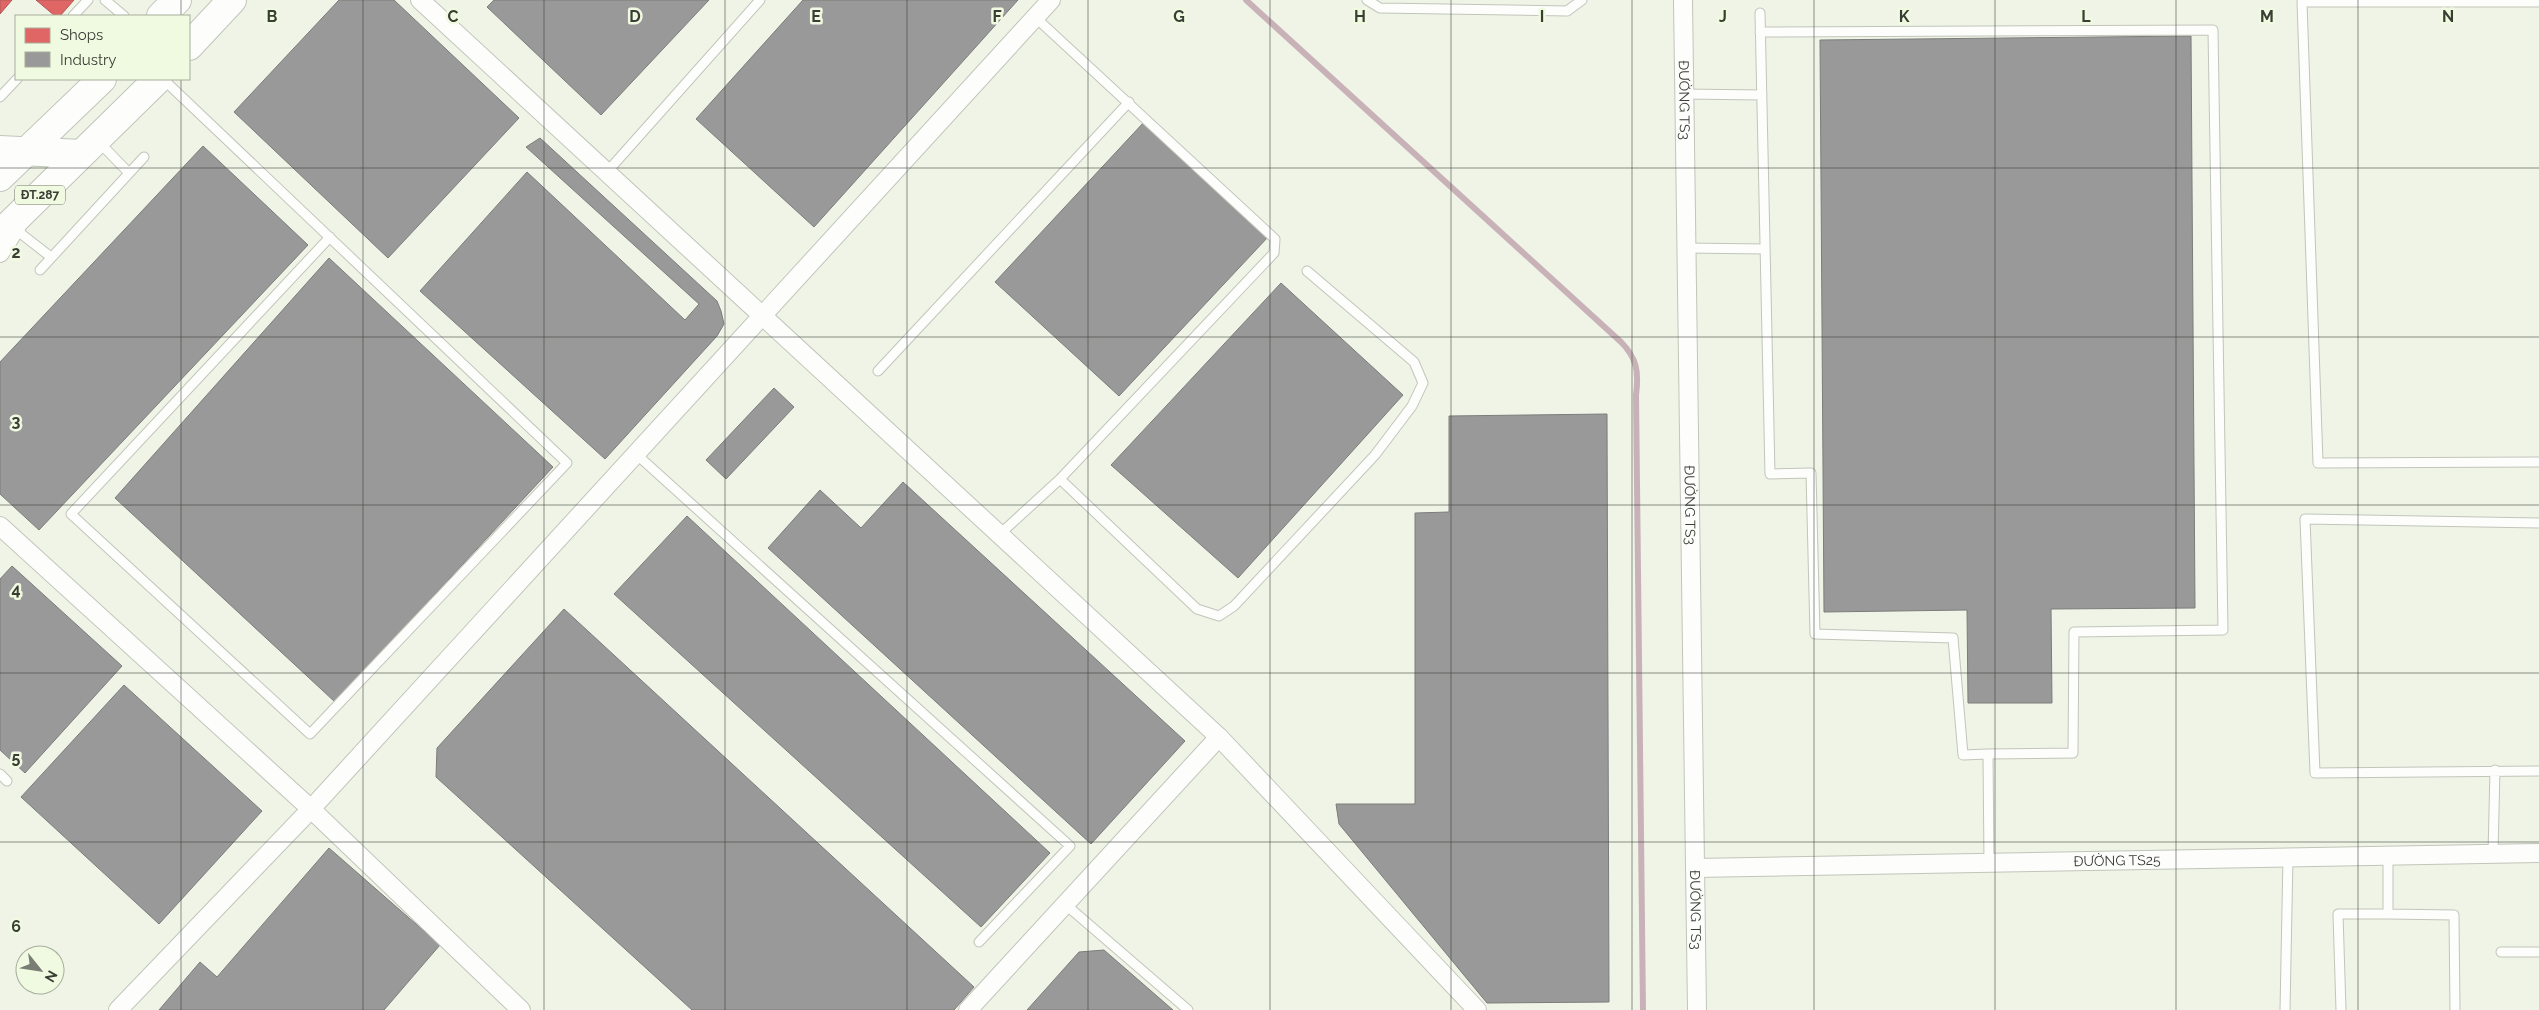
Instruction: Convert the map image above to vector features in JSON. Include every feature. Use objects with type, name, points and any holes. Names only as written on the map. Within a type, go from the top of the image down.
[{"type":"main road","points":[[162,15],[177,0]]},
{"type":"main road","points":[[190,45],[232,0]]},
{"type":"main road","name":"ĐT.287","points":[[0,177],[13,150],[101,80]]},
{"type":"main road","name":"ĐT.287","points":[[8,232],[32,204],[157,80]]},
{"type":"main road","points":[[13,150],[88,147]]},
{"type":"street","points":[[420,0],[1219,737],[1477,1010]]},
{"type":"street","points":[[118,1010],[311,809],[1051,0]]},
{"type":"street","name":"ĐƯỜNG TS3","points":[[1683,0],[1697,1010]]},
{"type":"street","points":[[0,253],[8,232]]},
{"type":"street","points":[[0,526],[311,809],[521,1010]]},
{"type":"street","points":[[968,1010],[1219,737]]},
{"type":"street","name":"ĐƯỜNG TS25","points":[[1696,868],[2539,853]]},
{"type":"lane","points":[[74,15],[88,0]]},
{"type":"lane","points":[[105,0],[123,15]]},
{"type":"lane","points":[[608,172],[760,0]]},
{"type":"lane","points":[[1367,0],[1380,8],[1568,10],[1582,0]]},
{"type":"lane","points":[[2539,2],[2302,2],[2318,463],[2539,462]]},
{"type":"lane","points":[[1760,13],[1760,32],[1770,474],[1811,472],[1814,634],[1953,638],[1963,755],[2073,754],[2074,632],[2222,630],[2213,30],[1760,32]]},
{"type":"lane","points":[[1000,534],[1060,478],[1274,252],[1276,245],[1275,239],[1129,102],[1035,18]]},
{"type":"lane","points":[[0,96],[16,80]]},
{"type":"lane","points":[[164,80],[330,237],[567,463],[310,734],[71,514],[330,237]]},
{"type":"lane","points":[[1684,94],[1762,95]]},
{"type":"lane","points":[[878,372],[1129,102]]},
{"type":"lane","points":[[88,147],[129,173]]},
{"type":"lane","points":[[40,270],[144,157]]},
{"type":"lane","points":[[8,232],[51,258]]},
{"type":"lane","points":[[1686,248],[1765,249]]},
{"type":"lane","points":[[1060,478],[1197,609],[1219,616],[1234,606],[1375,455],[1412,406],[1423,383],[1414,362],[1307,270]]},
{"type":"lane","points":[[635,454],[1070,846],[979,942]]},
{"type":"lane","points":[[2539,523],[2305,520],[2315,773],[2539,771]]},
{"type":"lane","points":[[1988,754],[1989,863]]},
{"type":"lane","points":[[2493,854],[2495,770]]},
{"type":"lane","points":[[0,774],[7,780]]},
{"type":"lane","points":[[2388,855],[2388,914]]},
{"type":"lane","points":[[2285,1010],[2288,857]]},
{"type":"lane","points":[[1066,904],[1188,1010]]},
{"type":"lane","points":[[2340,1010],[2338,914],[2454,915],[2455,1010]]},
{"type":"lane","points":[[2501,952],[2539,952]]},
{"type":"building: Shops","points":[[0,0],[12,0],[0,14]]},
{"type":"building: Shops","points":[[36,0],[74,0],[61,15],[54,15]]},
{"type":"building: Industry","points":[[339,0],[394,0],[519,118],[388,258],[234,112]]},
{"type":"building: Industry","points":[[494,0],[709,0],[601,115],[487,7]]},
{"type":"building: Industry","points":[[803,0],[1018,0],[814,227],[696,119]]},
{"type":"building: Industry","points":[[2191,36],[2195,608],[2051,609],[2052,703],[1968,703],[1967,610],[1824,612],[1820,40]]},
{"type":"building: Industry","points":[[1145,121],[1268,237],[1119,396],[995,282]]},
{"type":"building: Industry","points":[[540,138],[717,301],[724,324],[717,336],[605,459],[420,291],[527,172],[685,320],[699,304],[526,147]]},
{"type":"building: Industry","points":[[203,146],[308,245],[39,530],[0,494],[0,362]]},
{"type":"building: Industry","points":[[329,258],[553,467],[335,702],[115,498]]},
{"type":"building: Industry","points":[[1281,283],[1403,395],[1238,578],[1111,465]]},
{"type":"building: Industry","points":[[774,388],[794,407],[726,479],[706,460]]},
{"type":"building: Industry","points":[[1607,414],[1609,1002],[1487,1003],[1339,824],[1336,804],[1415,804],[1415,513],[1449,512],[1449,416]]},
{"type":"building: Industry","points":[[903,482],[1185,741],[1091,844],[768,548],[820,490],[861,528]]},
{"type":"building: Industry","points":[[687,516],[1050,853],[981,927],[614,594]]},
{"type":"building: Industry","points":[[12,566],[122,666],[25,773],[0,750],[0,579]]},
{"type":"building: Industry","points":[[564,609],[974,987],[954,1010],[692,1010],[436,777],[437,748]]},
{"type":"building: Industry","points":[[124,685],[262,811],[159,924],[21,797]]},
{"type":"building: Industry","points":[[329,848],[440,945],[384,1010],[159,1010],[200,962],[217,977]]},
{"type":"building: Industry","points":[[1104,950],[1173,1010],[1027,1010],[1079,952]]},
{"type":"waterway","points":[[1246,0],[1621,342],[1634,360],[1637,372],[1643,1010]]}]
